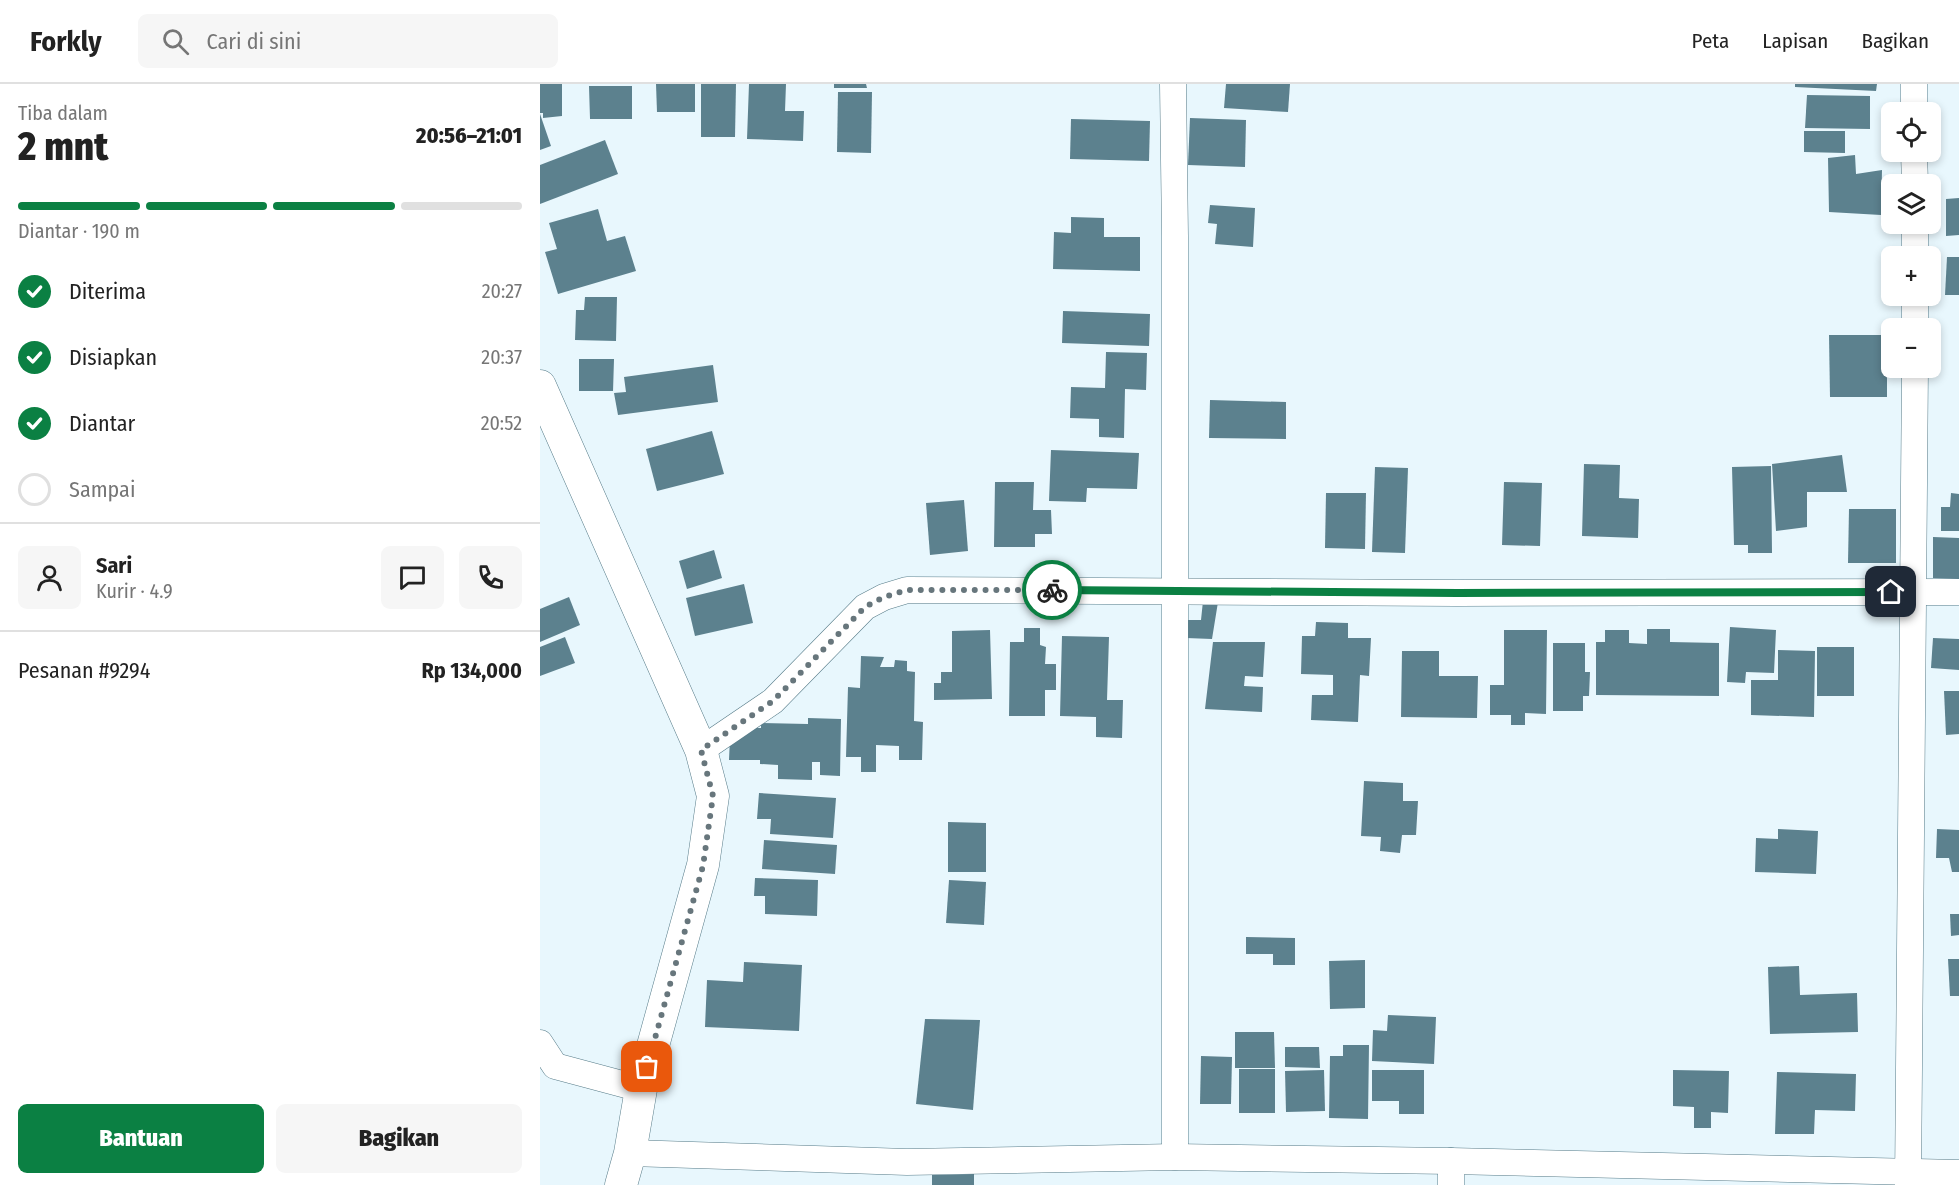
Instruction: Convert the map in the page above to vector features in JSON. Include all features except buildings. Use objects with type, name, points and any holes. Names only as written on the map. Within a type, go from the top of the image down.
[{"type":"street","points":[[1173,84],[1175,1157]]},
{"type":"street","points":[[1914,84],[1914,102]]},
{"type":"street","points":[[1908,1179],[1915,378]]},
{"type":"street","points":[[540,386],[701,750],[713,796],[703,866],[641,1089],[630,1153],[621,1185]]},
{"type":"street","points":[[701,750],[773,701],[865,607],[884,597],[907,590],[1457,593],[1959,592]]},
{"type":"street","points":[[540,1043],[555,1066],[641,1089]]},
{"type":"street","points":[[630,1153],[907,1162],[1175,1157],[1451,1173],[1908,1179],[1959,1173]]},
{"type":"way so far","points":[[647,1067],[703,866],[713,796],[701,750],[773,701],[865,607],[884,597],[907,590],[1052,590]]},
{"type":"route","points":[[1052,590],[1457,593],[1891,592]]}]
